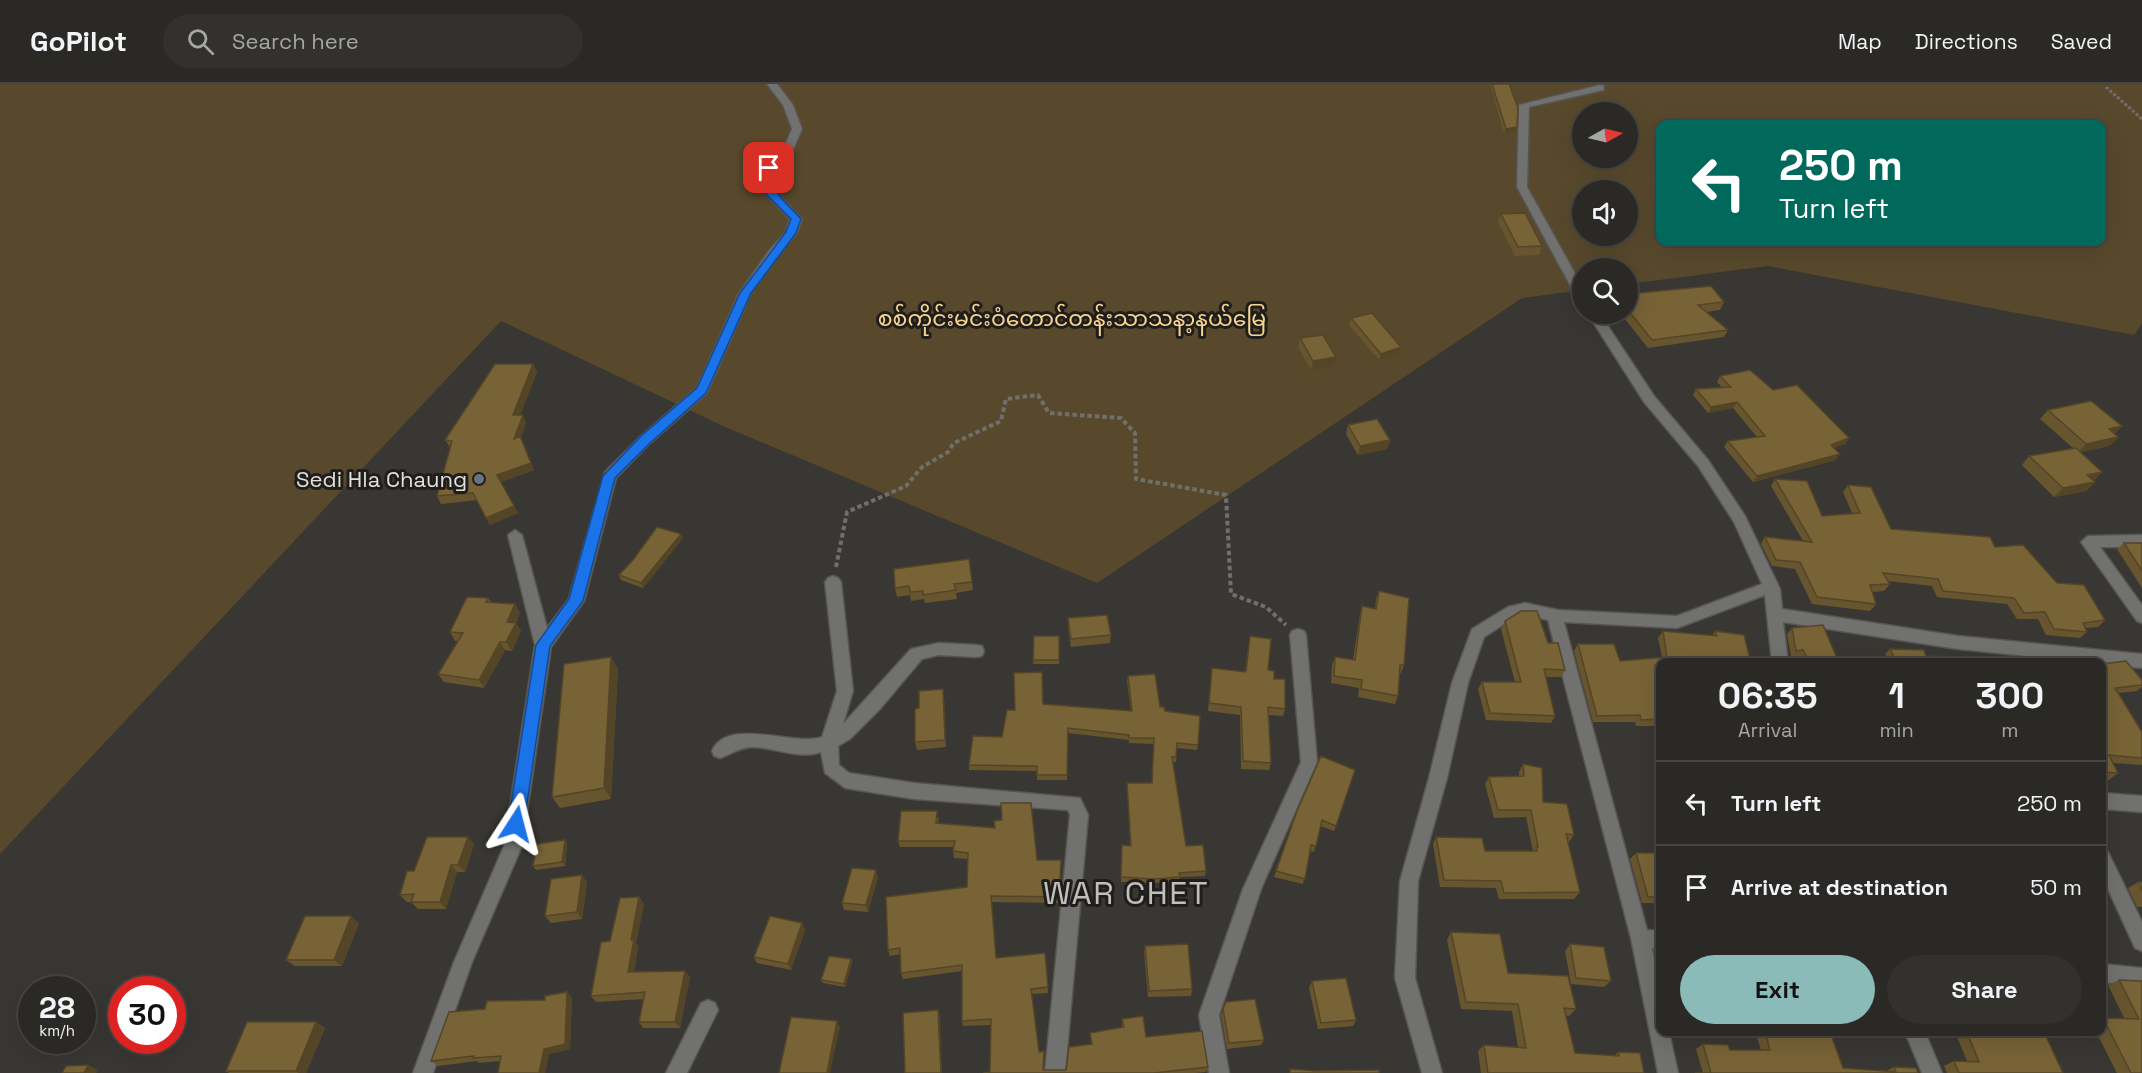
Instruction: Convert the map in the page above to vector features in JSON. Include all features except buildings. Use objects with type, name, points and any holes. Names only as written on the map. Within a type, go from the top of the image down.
[{"type":"street","points":[[543,645],[576,601],[610,476],[645,440],[702,390],[745,293],[775,250],[791,233],[796,219],[770,192],[765,179],[769,168],[789,148],[797,129],[788,105],[772,84]]},
{"type":"street","points":[[1572,278],[1522,187],[1524,105],[1600,88]]},
{"type":"street","points":[[1600,324],[1649,399],[1703,463],[1740,520],[1771,587],[1779,658]]},
{"type":"street","points":[[423,1073],[463,962],[513,846],[543,645],[515,535]]},
{"type":"street","points":[[2142,540],[2088,542],[2142,617]]},
{"type":"street","points":[[833,582],[845,691],[829,742],[831,768],[845,780],[914,791],[1074,803],[1079,814],[1055,1073]]},
{"type":"street","points":[[1432,1073],[1405,978],[1409,881],[1438,778],[1460,683],[1478,633],[1513,611],[1525,609],[1554,615],[1677,622],[1771,587]]},
{"type":"street","points":[[1775,614],[1899,636],[2090,658]]},
{"type":"street","points":[[1554,615],[1640,938],[1656,1015]]},
{"type":"street","points":[[1219,1073],[1209,1015],[1252,889],[1309,762],[1298,635]]},
{"type":"street","points":[[720,751],[733,741],[747,739],[809,748],[829,742],[844,734],[859,719],[917,654],[939,649],[976,651]]},
{"type":"street","points":[[2106,659],[2142,661]]},
{"type":"street","points":[[2106,801],[2142,804]]},
{"type":"street","points":[[2106,866],[2142,942]]},
{"type":"street","points":[[1640,938],[1656,940]]},
{"type":"street","points":[[2106,973],[2142,976]]},
{"type":"street","points":[[676,1073],[708,1010]]},
{"type":"street","points":[[1660,1036],[1668,1073]]},
{"type":"street","points":[[1917,1036],[1932,1073]]},
{"type":"path","points":[[2106,87],[2142,119]]},
{"type":"path","points":[[833,582],[847,512],[906,486],[921,467],[948,452],[954,443],[1001,422],[1006,399],[1038,395],[1049,413],[1120,418],[1135,433],[1136,479],[1226,495],[1231,594],[1266,607],[1298,635]]},
{"type":"green space","name":"စစ်ကိုင်းမင်းဝံတောင်တန်းသာသနာ့နယ်မြေ","points":[[0,84],[2142,84],[2142,323],[2134,335],[1768,266],[1638,283],[1638,258],[1572,258],[1572,291],[1522,298],[1097,583],[723,426],[501,321],[0,854]]},
{"type":"place","name":"Sedi Hla Chaung","points":[[479,479]]},
{"type":"district","name":"WAR CHET","points":[[1126,893]]},
{"type":"route","points":[[516,824],[543,645],[576,601],[610,476],[645,440],[702,390],[745,293],[775,250],[791,233],[796,219],[786,206],[770,192],[765,179],[769,168]]}]
